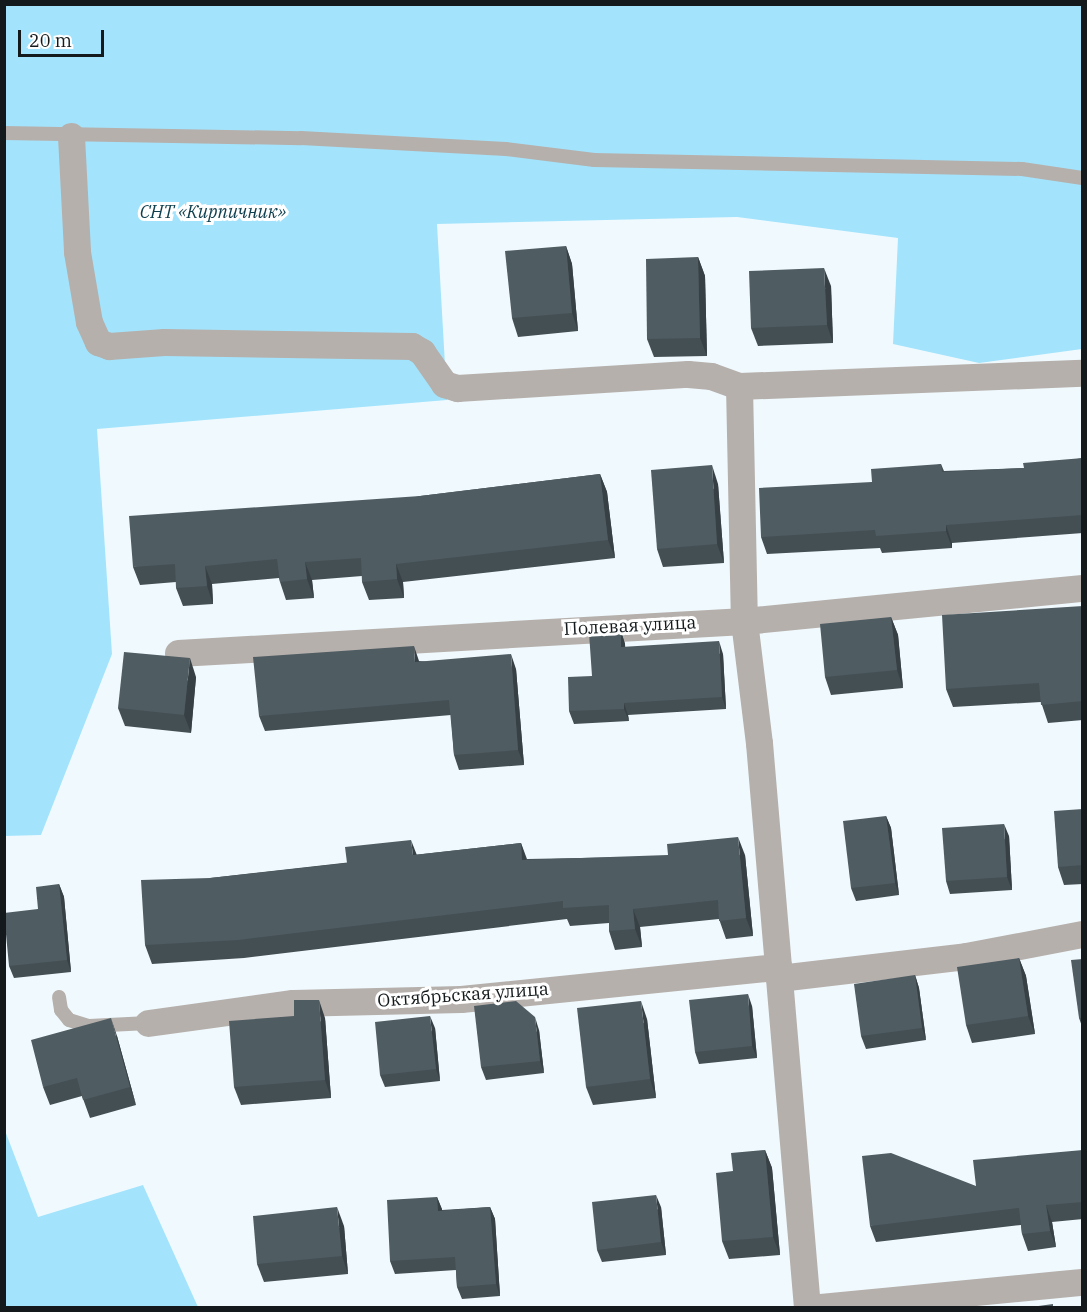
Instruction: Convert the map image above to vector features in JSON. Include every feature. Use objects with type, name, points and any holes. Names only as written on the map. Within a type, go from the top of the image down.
[{"type":"street","points":[[71,136],[77,252],[89,322],[98,342],[109,346],[164,342],[412,346],[422,352],[444,384],[457,388],[688,374],[711,376],[739,386],[1083,373]]},
{"type":"street","points":[[739,386],[744,621],[759,743],[808,1308],[1083,1282]]},
{"type":"street","name":"Полевая улица","points":[[178,653],[744,621],[1083,588]]},
{"type":"street","name":"Октябрьская улица","points":[[147,1023],[293,1003],[461,999],[966,956],[1083,934]]},
{"type":"lane","points":[[4,133],[71,136],[110,133],[301,138],[506,149],[594,160],[1022,169],[1083,178]]},
{"type":"lane","points":[[59,997],[61,1010],[69,1020],[89,1026],[147,1023]]},
{"type":"green space","name":"СНТ «Кирпичник»","points":[[4,5],[1082,5],[1082,349],[979,363],[893,344],[898,238],[737,217],[437,224],[447,400],[97,429],[112,654],[41,835],[5,836]]},
{"type":"green space","points":[[4,1128],[38,1217],[143,1185],[198,1307],[5,1307]]},
{"type":"building","points":[[566,246],[572,313],[512,318],[505,251]]},
{"type":"building","points":[[698,257],[700,338],[647,339],[646,259]]},
{"type":"building","points":[[824,268],[827,325],[751,328],[749,271]]},
{"type":"building","points":[[1083,458],[1083,515],[946,525],[946,531],[876,536],[875,530],[761,537],[759,488],[872,482],[871,469],[941,464],[942,472],[1024,468],[1023,463]]},
{"type":"building","points":[[712,465],[717,544],[657,549],[651,470]]},
{"type":"building","points":[[600,474],[608,540],[396,564],[397,579],[362,582],[361,558],[305,562],[307,579],[280,582],[277,559],[205,566],[207,586],[176,588],[175,564],[133,567],[129,516],[420,496]]},
{"type":"building","points":[[1083,606],[1083,701],[1041,705],[1039,683],[946,689],[942,615]]},
{"type":"building","points":[[891,617],[897,670],[825,677],[820,624]]},
{"type":"building","points":[[621,631],[621,647],[719,641],[722,697],[624,703],[624,709],[569,711],[568,677],[592,676],[589,633]]},
{"type":"building","points":[[414,646],[415,662],[511,654],[518,750],[454,755],[449,700],[259,716],[253,657]]},
{"type":"building","points":[[124,652],[190,658],[184,715],[118,708]]},
{"type":"building","points":[[1083,809],[1083,865],[1058,867],[1054,811]]},
{"type":"building","points":[[886,816],[895,883],[851,888],[843,821]]},
{"type":"building","points":[[1004,824],[1007,877],[946,881],[942,828]]},
{"type":"building","points":[[738,837],[746,918],[719,921],[718,900],[633,909],[635,929],[609,931],[609,905],[563,908],[563,901],[238,940],[145,945],[141,880],[210,878],[347,863],[345,847],[411,840],[413,855],[521,843],[522,860],[668,855],[667,844]]},
{"type":"building","points":[[59,884],[67,960],[9,966],[4,913],[38,909],[36,887]]},
{"type":"building","points":[[1019,958],[1028,1016],[966,1025],[957,967]]},
{"type":"building","points":[[1083,959],[1083,1018],[1079,1018],[1071,960]]},
{"type":"building","points":[[915,975],[922,1028],[861,1036],[854,984]]},
{"type":"building","points":[[748,994],[752,1046],[695,1052],[689,1000]]},
{"type":"building","points":[[294,1000],[319,1000],[325,1080],[234,1087],[229,1021],[294,1016]]},
{"type":"building","points":[[516,1001],[535,1017],[540,1061],[481,1067],[474,1006]]},
{"type":"building","points":[[641,1001],[650,1079],[586,1087],[577,1008]]},
{"type":"building","points":[[430,1016],[436,1069],[380,1075],[375,1022]]},
{"type":"building","points":[[111,1018],[130,1087],[83,1100],[77,1078],[43,1087],[31,1040]]},
{"type":"building","points":[[765,1150],[773,1237],[722,1241],[716,1173],[733,1171],[731,1153]]},
{"type":"building","points":[[1083,1150],[1083,1202],[1046,1205],[1050,1231],[1022,1234],[1019,1208],[870,1226],[862,1156],[891,1153],[976,1186],[973,1160]]},
{"type":"building","points":[[656,1195],[661,1242],[597,1250],[592,1202]]},
{"type":"building","points":[[437,1197],[438,1211],[490,1207],[496,1284],[457,1287],[455,1257],[390,1261],[387,1200]]},
{"type":"building","points":[[337,1207],[342,1256],[257,1264],[253,1216]]},
{"type":"building","points":[[1053,1304],[1053,1308],[1024,1308]]}]
